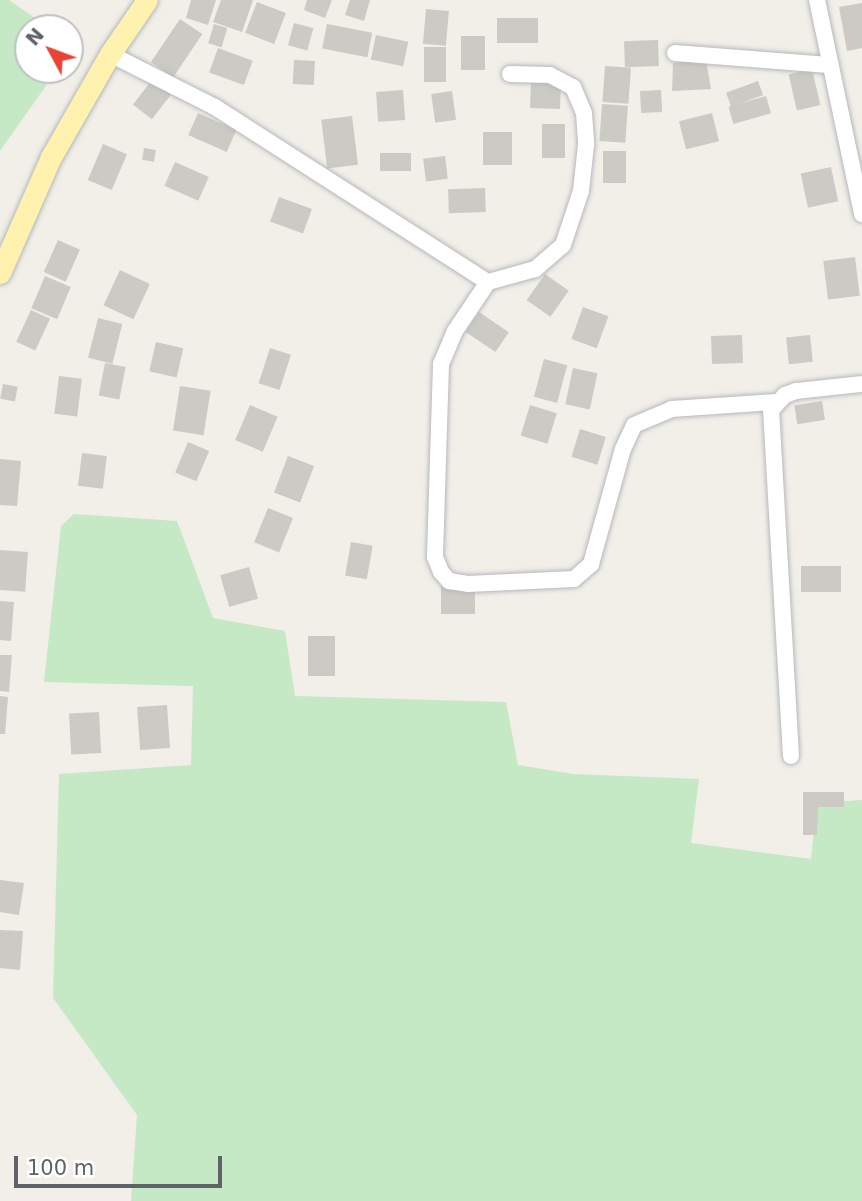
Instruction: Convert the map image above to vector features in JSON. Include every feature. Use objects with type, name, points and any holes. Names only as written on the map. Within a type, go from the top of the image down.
[{"type":"main road","points":[[0,273],[51,157],[110,54],[147,0]]},
{"type":"street","points":[[817,0],[862,214]]},
{"type":"street","points":[[675,53],[829,65]]},
{"type":"street","points":[[110,54],[215,107],[488,282]]},
{"type":"street","points":[[510,74],[550,75],[573,88],[584,113],[586,145],[580,191],[563,245],[535,269],[488,282],[455,331],[441,365],[438,388],[435,557],[449,582],[574,579],[591,564],[623,449],[635,425],[672,409],[776,402],[796,391],[862,384]]},
{"type":"street","points":[[776,402],[770,424],[791,756]]},
{"type":"green space","points":[[0,0],[9,0],[29,14],[14,14],[14,84],[47,84],[0,151]]},
{"type":"green space","points":[[74,514],[177,521],[213,618],[285,631],[295,696],[506,702],[518,765],[573,774],[699,779],[691,843],[811,859],[817,803],[862,800],[862,1201],[131,1201],[137,1115],[53,998],[59,774],[191,765],[193,686],[44,682],[61,526]]},
{"type":"building","points":[[191,0],[216,0],[208,25],[186,18]]},
{"type":"building","points":[[221,0],[253,0],[242,32],[213,22]]},
{"type":"building","points":[[307,0],[332,0],[325,18],[304,10]]},
{"type":"building","points":[[350,0],[370,0],[364,21],[345,15]]},
{"type":"building","points":[[257,2],[286,13],[274,44],[245,33]]},
{"type":"building","points":[[862,3],[862,48],[847,51],[839,7]]},
{"type":"building","points":[[426,9],[449,11],[446,46],[423,44]]},
{"type":"building","points":[[497,18],[538,18],[538,43],[497,43]]},
{"type":"building","points":[[180,19],[202,34],[173,77],[151,62]]},
{"type":"building","points":[[294,23],[313,28],[307,50],[288,45]]},
{"type":"building","points":[[214,24],[227,28],[222,47],[208,43]]},
{"type":"building","points":[[327,24],[372,33],[367,57],[322,49]]},
{"type":"building","points":[[376,35],[408,42],[403,66],[371,59]]},
{"type":"building","points":[[461,36],[485,36],[485,70],[461,70]]},
{"type":"building","points":[[658,40],[659,66],[625,67],[624,41]]},
{"type":"building","points":[[424,47],[446,47],[446,82],[424,82]]},
{"type":"building","points":[[218,48],[253,61],[244,85],[209,72]]},
{"type":"building","points":[[294,60],[315,61],[314,85],[293,84]]},
{"type":"building","points":[[706,60],[711,89],[672,91],[673,63]]},
{"type":"building","points":[[605,66],[631,68],[628,104],[602,102]]},
{"type":"building","points":[[812,69],[820,105],[797,110],[789,74]]},
{"type":"building","points":[[152,80],[171,95],[152,119],[133,104]]},
{"type":"building","points":[[531,80],[561,81],[560,109],[530,108]]},
{"type":"building","points":[[758,81],[763,95],[731,107],[726,93]]},
{"type":"building","points":[[403,90],[405,120],[378,122],[376,92]]},
{"type":"building","points":[[661,90],[662,112],[641,113],[640,91]]},
{"type":"building","points":[[452,91],[456,120],[435,123],[431,94]]},
{"type":"building","points":[[766,96],[771,113],[733,124],[729,107]]},
{"type":"building","points":[[602,104],[628,106],[625,143],[599,141]]},
{"type":"building","points":[[198,113],[236,130],[227,152],[188,135]]},
{"type":"building","points":[[712,113],[719,141],[686,149],[679,121]]},
{"type":"building","points":[[352,116],[358,165],[327,168],[321,120]]},
{"type":"building","points":[[542,124],[565,124],[565,158],[542,158]]},
{"type":"building","points":[[483,132],[512,132],[512,165],[483,165]]},
{"type":"building","points":[[103,144],[127,154],[112,190],[88,180]]},
{"type":"building","points":[[144,148],[156,150],[154,162],[142,160]]},
{"type":"building","points":[[603,151],[626,151],[626,183],[603,183]]},
{"type":"building","points":[[380,153],[411,153],[411,171],[380,171]]},
{"type":"building","points":[[445,156],[448,179],[426,182],[423,159]]},
{"type":"building","points":[[175,162],[209,177],[198,201],[164,186]]},
{"type":"building","points":[[831,167],[838,201],[808,208],[801,173]]},
{"type":"building","points":[[485,188],[486,212],[449,213],[448,189]]},
{"type":"building","points":[[279,197],[312,209],[303,233],[270,221]]},
{"type":"building","points":[[58,240],[80,250],[66,282],[44,272]]},
{"type":"building","points":[[855,257],[860,296],[828,300],[823,261]]},
{"type":"building","points":[[120,270],[150,284],[133,319],[104,305]]},
{"type":"building","points":[[545,274],[569,291],[550,317],[527,300]]},
{"type":"building","points":[[45,276],[71,287],[57,319],[31,308]]},
{"type":"building","points":[[583,307],[608,316],[597,348],[571,339]]},
{"type":"building","points":[[31,310],[50,319],[35,351],[16,342]]},
{"type":"building","points":[[479,312],[509,332],[495,352],[466,332]]},
{"type":"building","points":[[98,318],[122,324],[112,364],[88,358]]},
{"type":"building","points":[[742,335],[743,363],[712,364],[711,336]]},
{"type":"building","points":[[810,335],[813,362],[789,364],[786,338]]},
{"type":"building","points":[[156,342],[183,348],[177,378],[149,371]]},
{"type":"building","points":[[270,348],[291,355],[279,390],[259,383]]},
{"type":"building","points":[[544,359],[567,365],[557,403],[534,397]]},
{"type":"building","points":[[105,363],[126,367],[119,399],[99,395]]},
{"type":"building","points":[[573,368],[597,373],[590,409],[565,404]]},
{"type":"building","points":[[59,376],[82,379],[77,417],[54,414]]},
{"type":"building","points":[[3,384],[18,387],[15,402],[0,399]]},
{"type":"building","points":[[180,386],[211,391],[204,435],[173,430]]},
{"type":"building","points":[[822,401],[825,420],[797,424],[794,405]]},
{"type":"building","points":[[250,405],[278,417],[263,452],[235,440]]},
{"type":"building","points":[[530,405],[557,413],[547,444],[521,436]]},
{"type":"building","points":[[580,429],[606,437],[597,465],[572,457]]},
{"type":"building","points":[[188,442],[209,451],[196,481],[175,472]]},
{"type":"building","points":[[82,453],[107,456],[103,489],[78,486]]},
{"type":"building","points":[[288,456],[314,466],[300,502],[274,492]]},
{"type":"building","points":[[0,459],[21,461],[17,506],[0,505]]},
{"type":"building","points":[[268,508],[293,518],[279,552],[254,542]]},
{"type":"building","points":[[351,542],[373,546],[367,579],[345,575]]},
{"type":"building","points":[[0,550],[28,552],[25,592],[0,590]]},
{"type":"building","points":[[801,566],[841,566],[841,592],[801,592]]},
{"type":"building","points":[[249,567],[258,599],[229,607],[220,575]]},
{"type":"building","points":[[441,586],[475,586],[475,614],[441,614]]},
{"type":"building","points":[[0,601],[14,602],[11,641],[0,640]]},
{"type":"building","points":[[308,636],[335,636],[335,676],[308,676]]},
{"type":"building","points":[[0,655],[12,655],[9,692],[0,691]]},
{"type":"building","points":[[0,696],[8,697],[5,734],[0,734]]},
{"type":"building","points":[[167,705],[170,748],[140,750],[137,707]]},
{"type":"building","points":[[99,712],[101,753],[71,755],[69,714]]},
{"type":"building","points":[[803,792],[844,792],[844,807],[818,807],[817,835],[803,835]]},
{"type":"building","points":[[0,880],[24,883],[19,915],[0,912]]},
{"type":"building","points":[[0,930],[23,931],[20,970],[0,968]]}]
